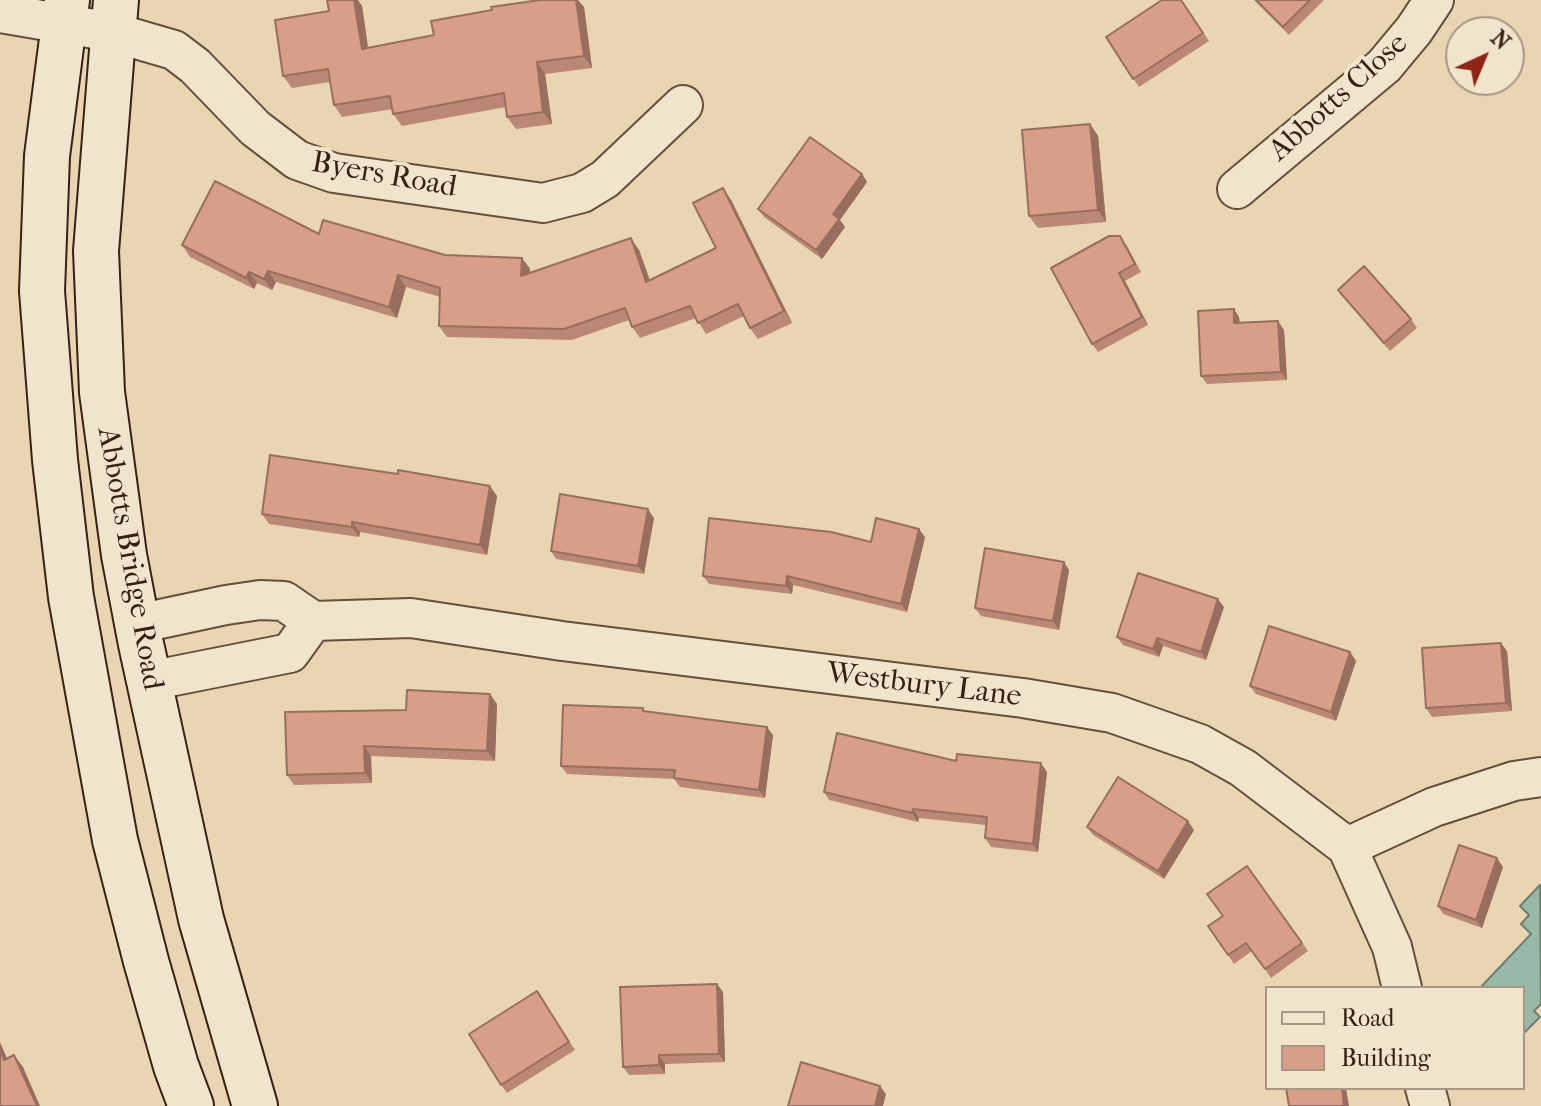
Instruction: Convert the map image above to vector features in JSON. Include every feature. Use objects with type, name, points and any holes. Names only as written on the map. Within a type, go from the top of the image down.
[{"type":"main road","name":"Abbotts Bridge Road","points":[[65,12],[47,156],[42,291],[55,460],[71,597],[115,840],[146,961],[176,1066],[191,1106]]},
{"type":"main road","name":"Abbotts Bridge Road","points":[[114,16],[96,267],[102,392],[124,555],[149,681],[201,919],[255,1106]]},
{"type":"street","name":"Abbotts Close","points":[[1237,189],[1384,66],[1434,0]]},
{"type":"street","name":"Byers Road","points":[[0,13],[65,12],[114,16],[174,50],[195,66],[265,137],[297,160],[334,173],[543,203],[582,193],[605,179],[683,105]]},
{"type":"street","points":[[137,624],[260,600],[284,601],[313,621],[290,653],[149,681]]},
{"type":"street","name":"Westbury Lane","points":[[313,621],[411,618],[562,641],[1023,698],[1112,713],[1200,744],[1243,768],[1347,847],[1392,947],[1402,986]]},
{"type":"street","points":[[1347,847],[1434,807],[1514,781],[1541,777]]},
{"type":"shaded area","points":[[1540,885],[1541,1004],[1534,1011],[1540,1017],[1525,1032],[1525,986],[1482,986],[1531,934],[1521,924],[1529,915],[1520,906]]},
{"type":"building","points":[[327,0],[354,0],[362,49],[434,35],[431,21],[492,10],[491,7],[540,0],[576,0],[584,56],[537,62],[543,112],[507,117],[504,93],[393,114],[390,96],[334,105],[328,69],[283,76],[275,20],[329,11]]},
{"type":"building","points":[[1162,0],[1181,0],[1203,33],[1133,79],[1106,37]]},
{"type":"building","points":[[1256,0],[1310,0],[1283,27]]},
{"type":"building","points":[[1090,124],[1098,210],[1029,216],[1022,130]]},
{"type":"building","points":[[810,137],[862,174],[833,214],[839,219],[816,250],[758,209]]},
{"type":"building","points":[[215,181],[319,234],[323,220],[445,255],[522,258],[521,276],[631,238],[646,282],[716,248],[693,203],[723,188],[784,311],[750,328],[738,304],[698,323],[690,306],[632,327],[625,308],[564,329],[439,326],[440,288],[398,275],[389,307],[268,271],[264,279],[249,272],[246,278],[182,245]]},
{"type":"building","points":[[1109,236],[1120,236],[1135,264],[1119,273],[1142,317],[1092,344],[1051,268]]},
{"type":"building","points":[[1364,266],[1411,319],[1384,343],[1338,290]]},
{"type":"building","points":[[1234,309],[1234,323],[1278,321],[1281,372],[1201,376],[1198,311]]},
{"type":"building","points":[[270,455],[398,474],[398,470],[490,486],[480,545],[352,522],[352,527],[262,514]]},
{"type":"building","points":[[560,494],[648,509],[638,566],[551,551]]},
{"type":"building","points":[[709,518],[831,532],[871,542],[876,518],[919,529],[901,604],[787,576],[786,586],[703,576]]},
{"type":"building","points":[[985,548],[1064,562],[1053,621],[975,608]]},
{"type":"building","points":[[1138,573],[1218,599],[1201,652],[1157,638],[1153,649],[1117,637]]},
{"type":"building","points":[[1269,626],[1350,652],[1331,712],[1250,686]]},
{"type":"building","points":[[1501,643],[1506,703],[1426,708],[1422,648]]},
{"type":"building","points":[[407,690],[490,694],[487,751],[364,746],[365,773],[287,775],[285,712],[406,710]]},
{"type":"building","points":[[563,705],[643,708],[643,711],[767,727],[759,790],[674,778],[675,770],[561,766]]},
{"type":"building","points":[[837,733],[956,761],[957,754],[1041,763],[1033,844],[985,838],[987,817],[913,809],[912,813],[824,792]]},
{"type":"building","points":[[1118,777],[1188,821],[1158,871],[1087,827]]},
{"type":"building","points":[[1459,845],[1497,858],[1476,920],[1438,906]]},
{"type":"building","points":[[1247,866],[1302,943],[1265,969],[1246,943],[1228,955],[1208,926],[1223,916],[1207,894]]},
{"type":"building","points":[[717,984],[719,1054],[659,1055],[659,1065],[623,1067],[620,987]]},
{"type":"building","points":[[537,991],[569,1042],[501,1085],[469,1034]]},
{"type":"building","points":[[0,1050],[4,1060],[14,1055],[37,1106],[0,1106]]},
{"type":"building","points":[[801,1062],[880,1086],[875,1106],[788,1106]]},
{"type":"building","points":[[1286,1090],[1342,1090],[1344,1106],[1289,1106]]}]
